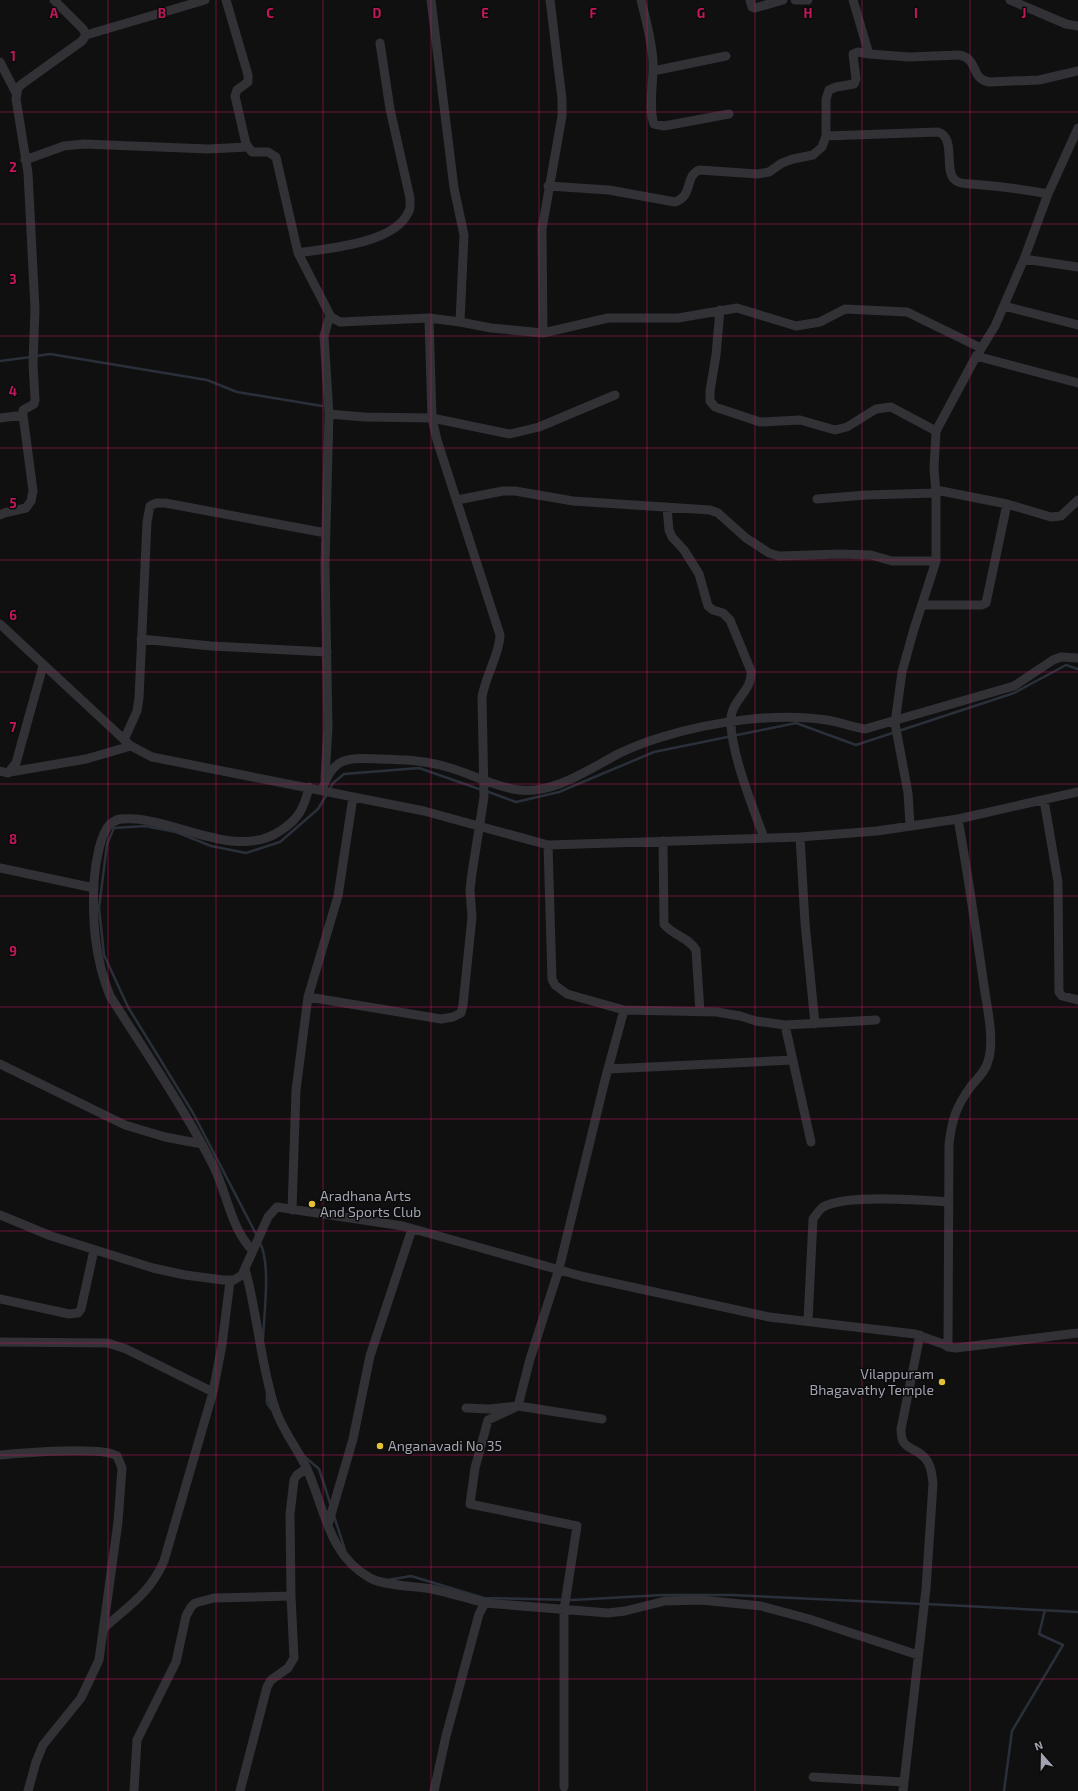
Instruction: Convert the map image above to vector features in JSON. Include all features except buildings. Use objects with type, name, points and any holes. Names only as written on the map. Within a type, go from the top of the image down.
[{"type":"street","points":[[54,0],[83,29],[86,35]]},
{"type":"street","points":[[16,93],[22,84],[82,41],[86,35],[205,0]]},
{"type":"street","points":[[226,0],[248,75],[248,82],[237,90],[235,96],[248,147],[254,153],[268,152],[276,157],[298,253],[330,316],[335,320],[340,322],[429,318],[491,328],[543,333],[608,318],[678,318],[737,308],[796,326],[820,322],[845,309],[907,312],[978,352],[1078,383]]},
{"type":"street","points":[[431,0],[454,188],[464,235],[460,322]]},
{"type":"street","points":[[543,333],[542,229],[548,186],[562,116],[562,99],[550,0]]},
{"type":"street","points":[[641,0],[650,36],[653,71],[653,121],[656,126],[664,126],[730,114]]},
{"type":"street","points":[[750,0],[752,7],[755,8],[783,0]]},
{"type":"street","points":[[795,0],[808,0]]},
{"type":"street","points":[[853,0],[869,54]]},
{"type":"street","points":[[1010,0],[1066,24],[1078,26]]},
{"type":"street","points":[[298,253],[348,245],[371,239],[391,230],[403,221],[408,213],[410,198],[390,108],[380,42]]},
{"type":"street","points":[[548,186],[609,190],[675,202],[686,195],[692,176],[698,170],[703,169],[758,174],[769,172],[782,163],[813,155],[822,147],[826,136],[827,94],[832,89],[854,84],[856,80],[854,54],[858,52],[909,58],[959,55],[966,56],[971,60],[978,77],[989,82],[1039,80],[1078,71]]},
{"type":"street","points":[[653,71],[726,56]]},
{"type":"street","points":[[0,62],[16,93],[16,105],[26,160],[35,309],[33,363],[35,400],[34,404],[23,410],[32,497],[26,508],[0,515]]},
{"type":"street","points":[[910,825],[908,793],[896,721],[902,672],[936,561],[936,492],[934,468],[936,430],[978,352],[995,326],[1024,260],[1048,194],[1078,128]]},
{"type":"street","points":[[826,136],[940,133],[947,142],[952,176],[956,181],[966,184],[1018,188],[1048,194]]},
{"type":"street","points":[[26,160],[64,146],[84,144],[208,149],[248,147]]},
{"type":"street","points":[[1024,260],[1078,267]]},
{"type":"street","points":[[1004,306],[1078,325]]},
{"type":"street","points":[[720,310],[716,355],[710,391],[710,401],[715,407],[760,422],[800,420],[835,430],[847,427],[876,409],[891,407],[936,430]]},
{"type":"street","points":[[324,788],[328,727],[326,534],[329,414],[324,336],[330,316]]},
{"type":"street","points":[[308,996],[441,1019],[453,1017],[461,1013],[464,1005],[470,944],[472,873],[484,797],[482,697],[485,681],[498,646],[500,635],[437,440],[432,418],[429,318]]},
{"type":"street","points":[[329,414],[364,417],[432,418],[510,434],[539,427],[615,395]]},
{"type":"street","points":[[0,418],[23,415]]},
{"type":"street","points":[[457,500],[503,491],[515,491],[573,501],[710,510],[718,513],[746,538],[769,553],[779,556],[840,554],[871,555],[892,561],[936,561]]},
{"type":"street","points":[[817,499],[936,492],[1007,504],[1056,518],[1065,513],[1078,500]]},
{"type":"street","points":[[128,743],[138,705],[147,522],[149,509],[152,504],[164,503],[326,534]]},
{"type":"street","points":[[922,605],[980,605],[986,603],[1007,504]]},
{"type":"street","points":[[667,507],[672,537],[684,550],[699,574],[708,606],[713,610],[723,613],[730,620],[751,671],[752,677],[749,686],[734,708],[731,723],[733,741],[747,790],[764,838]]},
{"type":"street","points":[[0,624],[43,666],[128,743],[159,760],[309,787],[324,788],[334,793],[424,811],[548,845],[800,837],[877,831],[958,819],[1078,792]]},
{"type":"street","points":[[141,639],[211,646],[327,652]]},
{"type":"street","points":[[324,788],[335,765],[341,761],[356,758],[417,760],[447,766],[484,781],[519,790],[550,787],[576,776],[622,752],[662,736],[731,723],[788,717],[828,720],[865,729],[1014,686],[1053,660],[1061,657],[1078,658]]},
{"type":"street","points":[[10,772],[16,763],[43,666]]},
{"type":"street","points":[[0,770],[8,773],[86,759],[128,743]]},
{"type":"street","points":[[252,1248],[235,1223],[213,1165],[202,1144],[110,996],[94,942],[95,866],[106,829],[113,821],[124,818],[150,820],[223,839],[252,842],[273,836],[286,827],[303,810],[309,787]]},
{"type":"street","points":[[292,1210],[296,1090],[308,996],[338,896],[354,797]]},
{"type":"street","points":[[1044,800],[1058,882],[1059,992],[1062,996],[1078,1000]]},
{"type":"street","points":[[948,1347],[948,1202],[951,1122],[955,1111],[964,1096],[988,1062],[990,1045],[988,1011],[971,893],[958,819]]},
{"type":"street","points":[[800,837],[805,923],[815,1024]]},
{"type":"street","points":[[663,841],[664,924],[672,932],[692,943],[696,950],[700,1012]]},
{"type":"street","points":[[548,845],[552,979],[555,985],[567,994],[624,1010],[724,1013],[756,1021],[785,1025],[876,1020]]},
{"type":"street","points":[[0,868],[94,888]]},
{"type":"street","points":[[518,1406],[530,1359],[560,1269],[608,1069],[624,1010]]},
{"type":"street","points":[[785,1025],[811,1142]]},
{"type":"street","points":[[608,1069],[793,1060]]},
{"type":"street","points":[[0,1064],[125,1125],[165,1137],[202,1144]]},
{"type":"street","points":[[808,1321],[813,1219],[822,1208],[840,1202],[873,1200],[908,1199],[948,1202]]},
{"type":"street","points":[[0,1215],[51,1236],[159,1270],[230,1281],[239,1278],[268,1217],[276,1208],[412,1229],[560,1269],[769,1317],[920,1335],[948,1347],[956,1348],[1078,1333]]},
{"type":"street","points":[[328,1525],[353,1440],[370,1356],[412,1229]]},
{"type":"street","points":[[0,1299],[69,1314],[78,1312],[81,1309],[94,1250]]},
{"type":"street","points":[[244,1269],[252,1297],[264,1366],[275,1410],[306,1468],[328,1525],[344,1558],[370,1578],[392,1584],[432,1589],[485,1603],[564,1610],[608,1612],[625,1611],[653,1603],[694,1600],[761,1606],[809,1619],[918,1655]]},
{"type":"street","points":[[105,1627],[147,1590],[158,1574],[166,1553],[213,1392],[223,1338],[230,1281]]},
{"type":"street","points":[[813,1777],[904,1786],[926,1589],[933,1484],[932,1473],[928,1462],[923,1456],[906,1446],[901,1436],[901,1429],[920,1335]]},
{"type":"street","points":[[0,1342],[108,1343],[126,1348],[213,1392]]},
{"type":"street","points":[[518,1406],[488,1420],[475,1468],[470,1504],[577,1526],[564,1610],[564,1787]]},
{"type":"street","points":[[466,1408],[488,1409],[518,1406],[602,1419]]},
{"type":"street","points":[[0,1455],[49,1452],[107,1452],[117,1456],[122,1468],[105,1627],[99,1660],[81,1698],[43,1745],[36,1762],[28,1791]]},
{"type":"street","points":[[240,1791],[267,1687],[271,1680],[288,1668],[294,1658],[291,1596],[290,1514],[296,1475],[306,1468]]},
{"type":"street","points":[[134,1791],[137,1740],[176,1662],[186,1616],[191,1607],[196,1603],[214,1598],[291,1596]]},
{"type":"street","points":[[434,1791],[446,1736],[479,1614],[485,1603]]},
{"type":"waterway","points":[[36,356],[50,354],[207,380],[237,392],[322,406]]},
{"type":"waterway","points":[[0,361],[31,357]]},
{"type":"waterway","points":[[486,791],[516,802],[559,792],[654,752],[796,723],[856,745],[1014,693],[1066,665],[1078,669]]},
{"type":"waterway","points":[[329,790],[333,783],[344,774],[419,768],[482,790]]},
{"type":"waterway","points":[[257,1236],[193,1113],[128,1007],[104,955],[99,908],[107,844],[114,828],[145,826],[176,832],[211,846],[246,853],[280,842],[318,809],[327,794]]},
{"type":"waterway","points":[[260,1243],[263,1252],[266,1276],[263,1339]]},
{"type":"waterway","points":[[267,1393],[267,1403],[271,1409]]},
{"type":"waterway","points":[[304,1456],[319,1469],[331,1506]]},
{"type":"waterway","points":[[334,1516],[345,1550]]},
{"type":"waterway","points":[[388,1580],[411,1576],[484,1598],[572,1600],[663,1595],[731,1595],[922,1604]]},
{"type":"waterway","points":[[927,1604],[1078,1612]]},
{"type":"waterway","points":[[1004,1791],[1012,1731],[1063,1645],[1039,1634],[1045,1610]]},
{"type":"place","name":"Aradhana Arts And Sports Club","points":[[312,1204]]},
{"type":"place","name":"Vilappuram Bhagavathy Temple","points":[[942,1382]]},
{"type":"place","name":"Anganavadi No 35","points":[[380,1446]]}]
